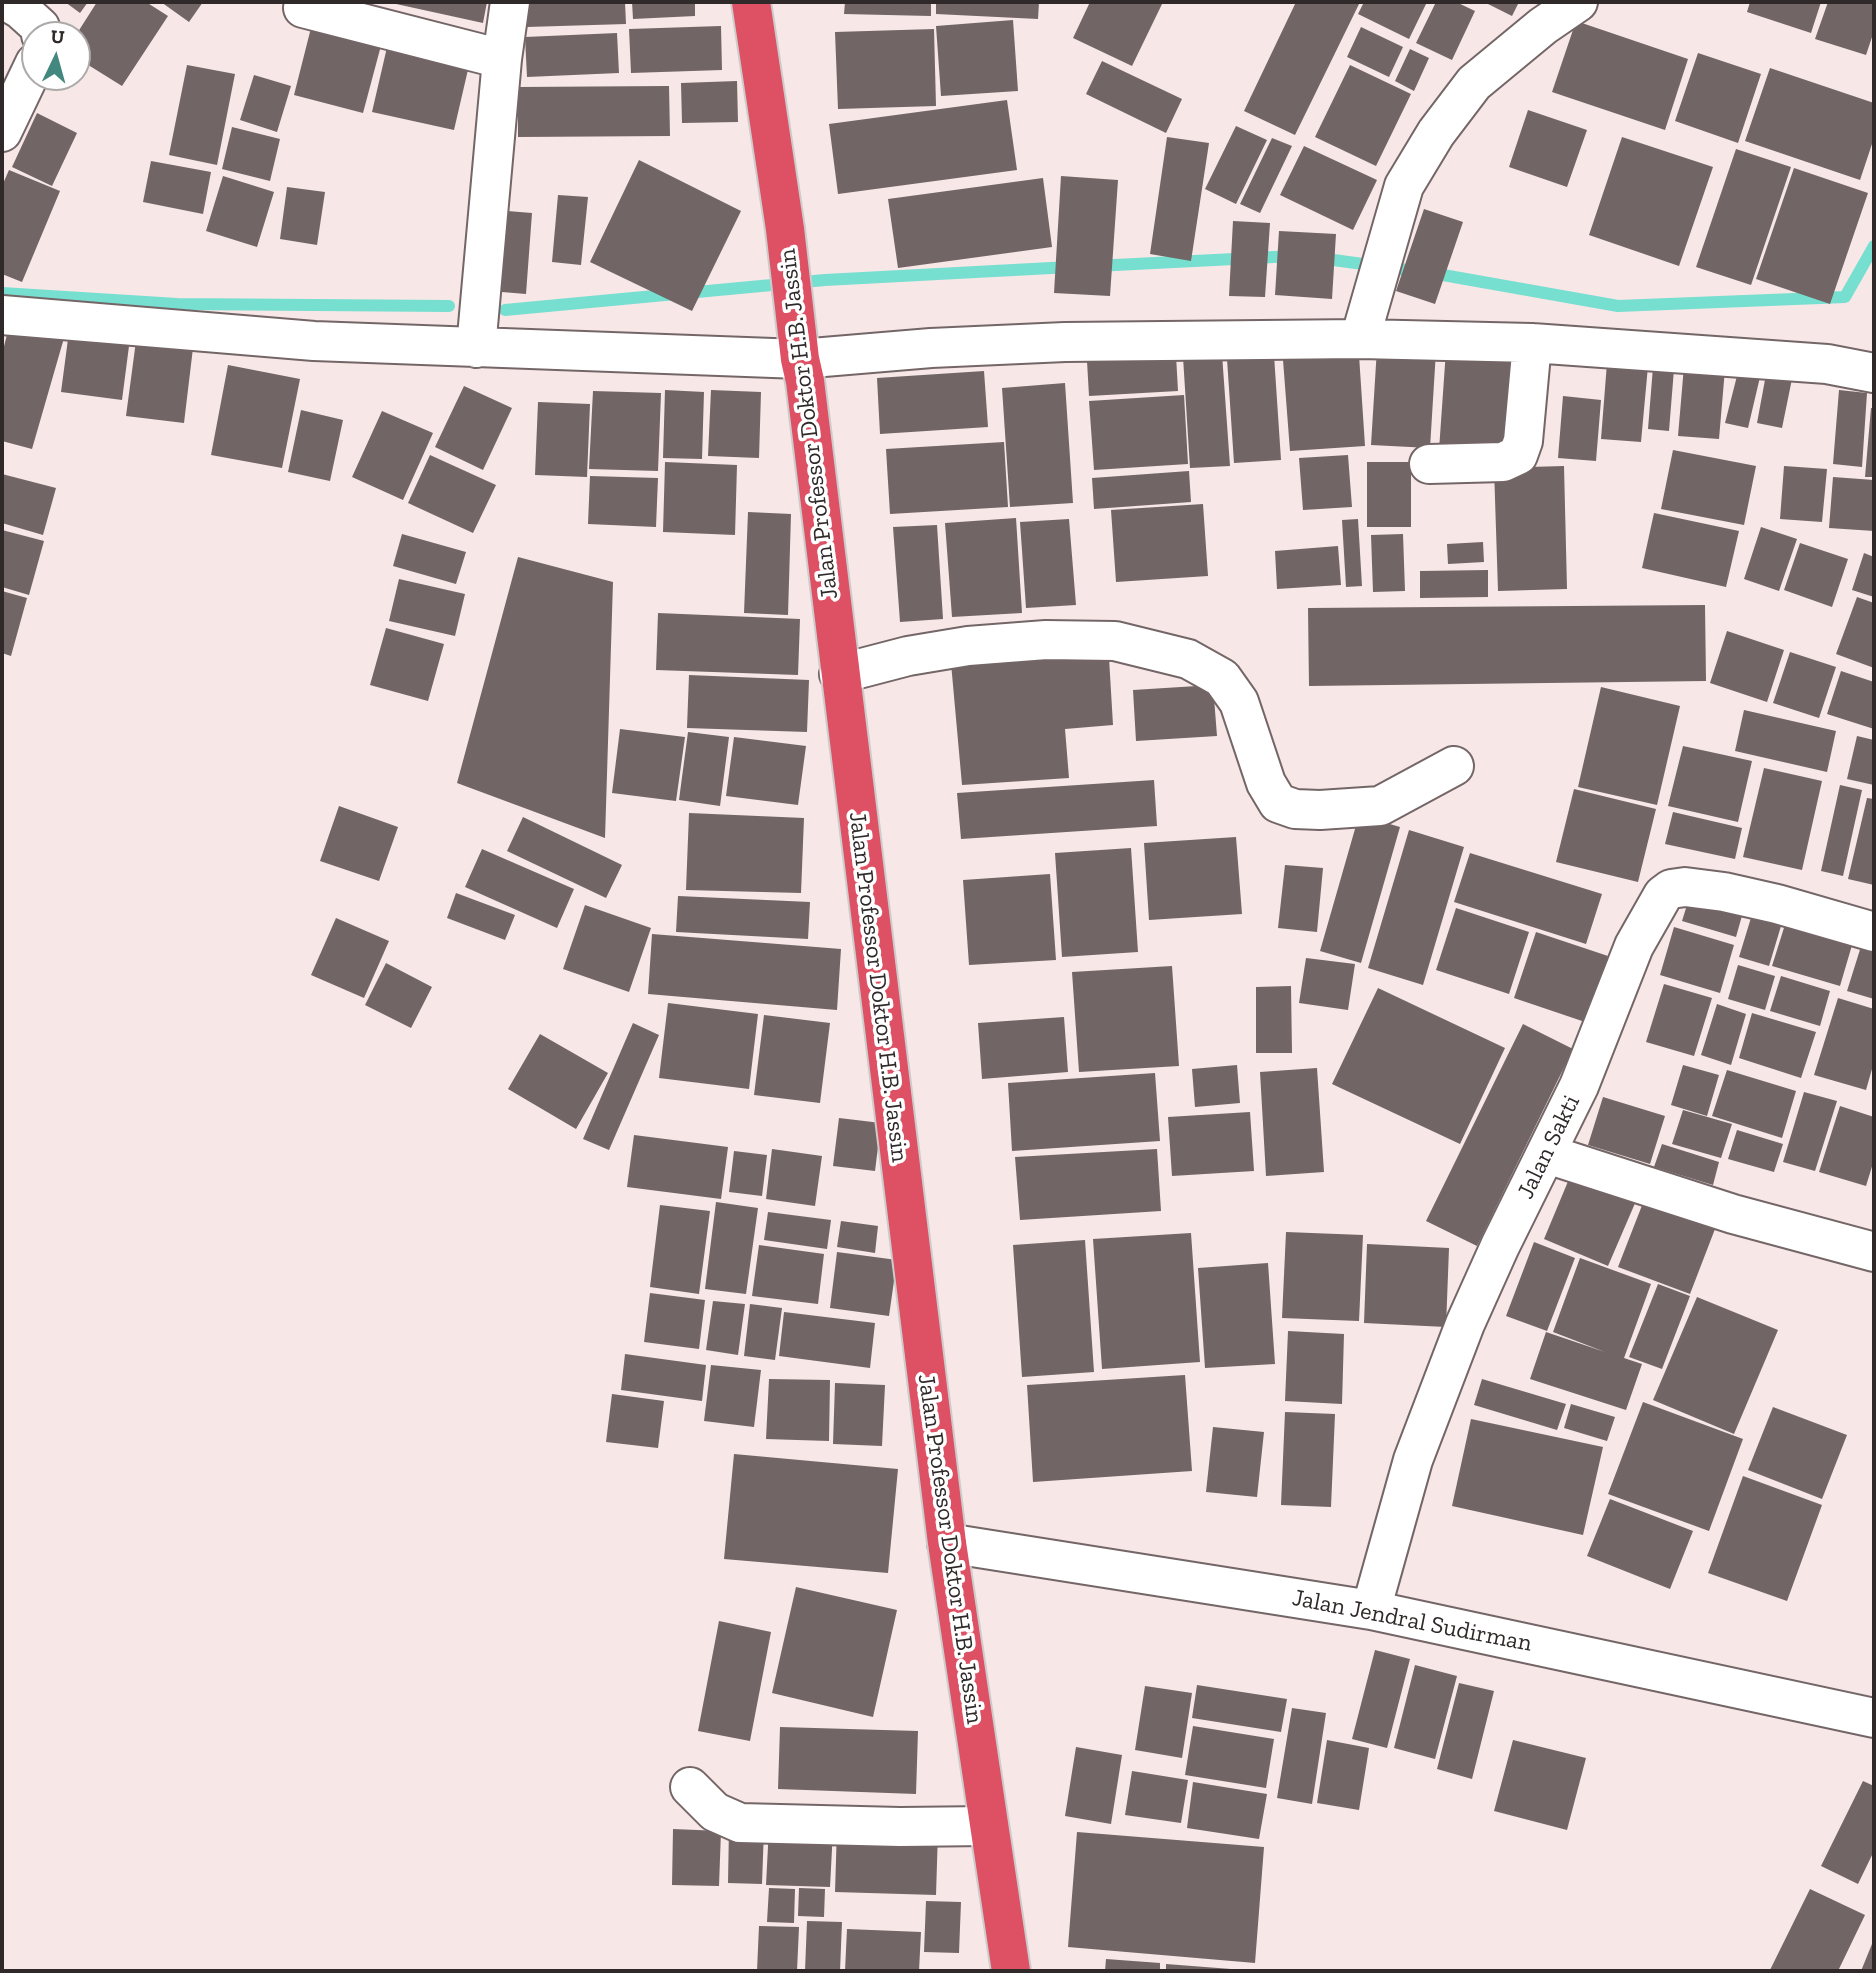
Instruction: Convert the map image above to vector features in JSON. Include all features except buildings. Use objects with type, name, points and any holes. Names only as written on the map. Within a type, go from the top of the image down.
[{"type":"highway","name":"Jalan Professor Doktor H.B. Jassin","points":[[751,2],[805,381],[947,1543],[1011,1971]]},
{"type":"street","points":[[8,2],[32,21]]},
{"type":"street","points":[[477,348],[502,59],[510,2]]},
{"type":"street","points":[[1360,339],[1404,186],[1436,133],[1474,83],[1543,26],[1578,2]]},
{"type":"street","points":[[303,8],[502,59]]},
{"type":"street","points":[[2,132],[22,91]]},
{"type":"street","points":[[2,315],[314,341],[477,348],[798,344],[931,348],[1065,342],[1360,339],[1532,343],[1827,365],[1874,373]]},
{"type":"street","points":[[1429,464],[1503,462],[1518,455],[1523,441],[1532,343]]},
{"type":"street","points":[[839,674],[908,656],[968,646],[1046,640],[1115,641],[1188,659],[1222,678],[1239,702],[1266,783],[1278,803],[1295,808],[1320,810],[1380,806],[1454,766]]},
{"type":"street","name":"Jalan Sakti","points":[[1371,1610],[1417,1448],[1465,1324],[1578,1086],[1634,946],[1664,895],[1671,889],[1685,887],[1724,892],[1874,932]]},
{"type":"street","points":[[1547,1154],[1733,1214],[1874,1252]]},
{"type":"street","name":"Jalan Jendral Sudirman","points":[[947,1543],[1371,1610],[1874,1717]]},
{"type":"street","points":[[690,1787],[715,1812],[740,1823],[988,1826]]},
{"type":"waterway","points":[[1319,258],[1443,275],[1618,306],[1845,297],[1874,246]]},
{"type":"waterway","points":[[1095,266],[1294,256]]},
{"type":"waterway","points":[[505,310],[825,280],[1070,267]]},
{"type":"waterway","points":[[2,293],[177,304],[449,306]]}]
